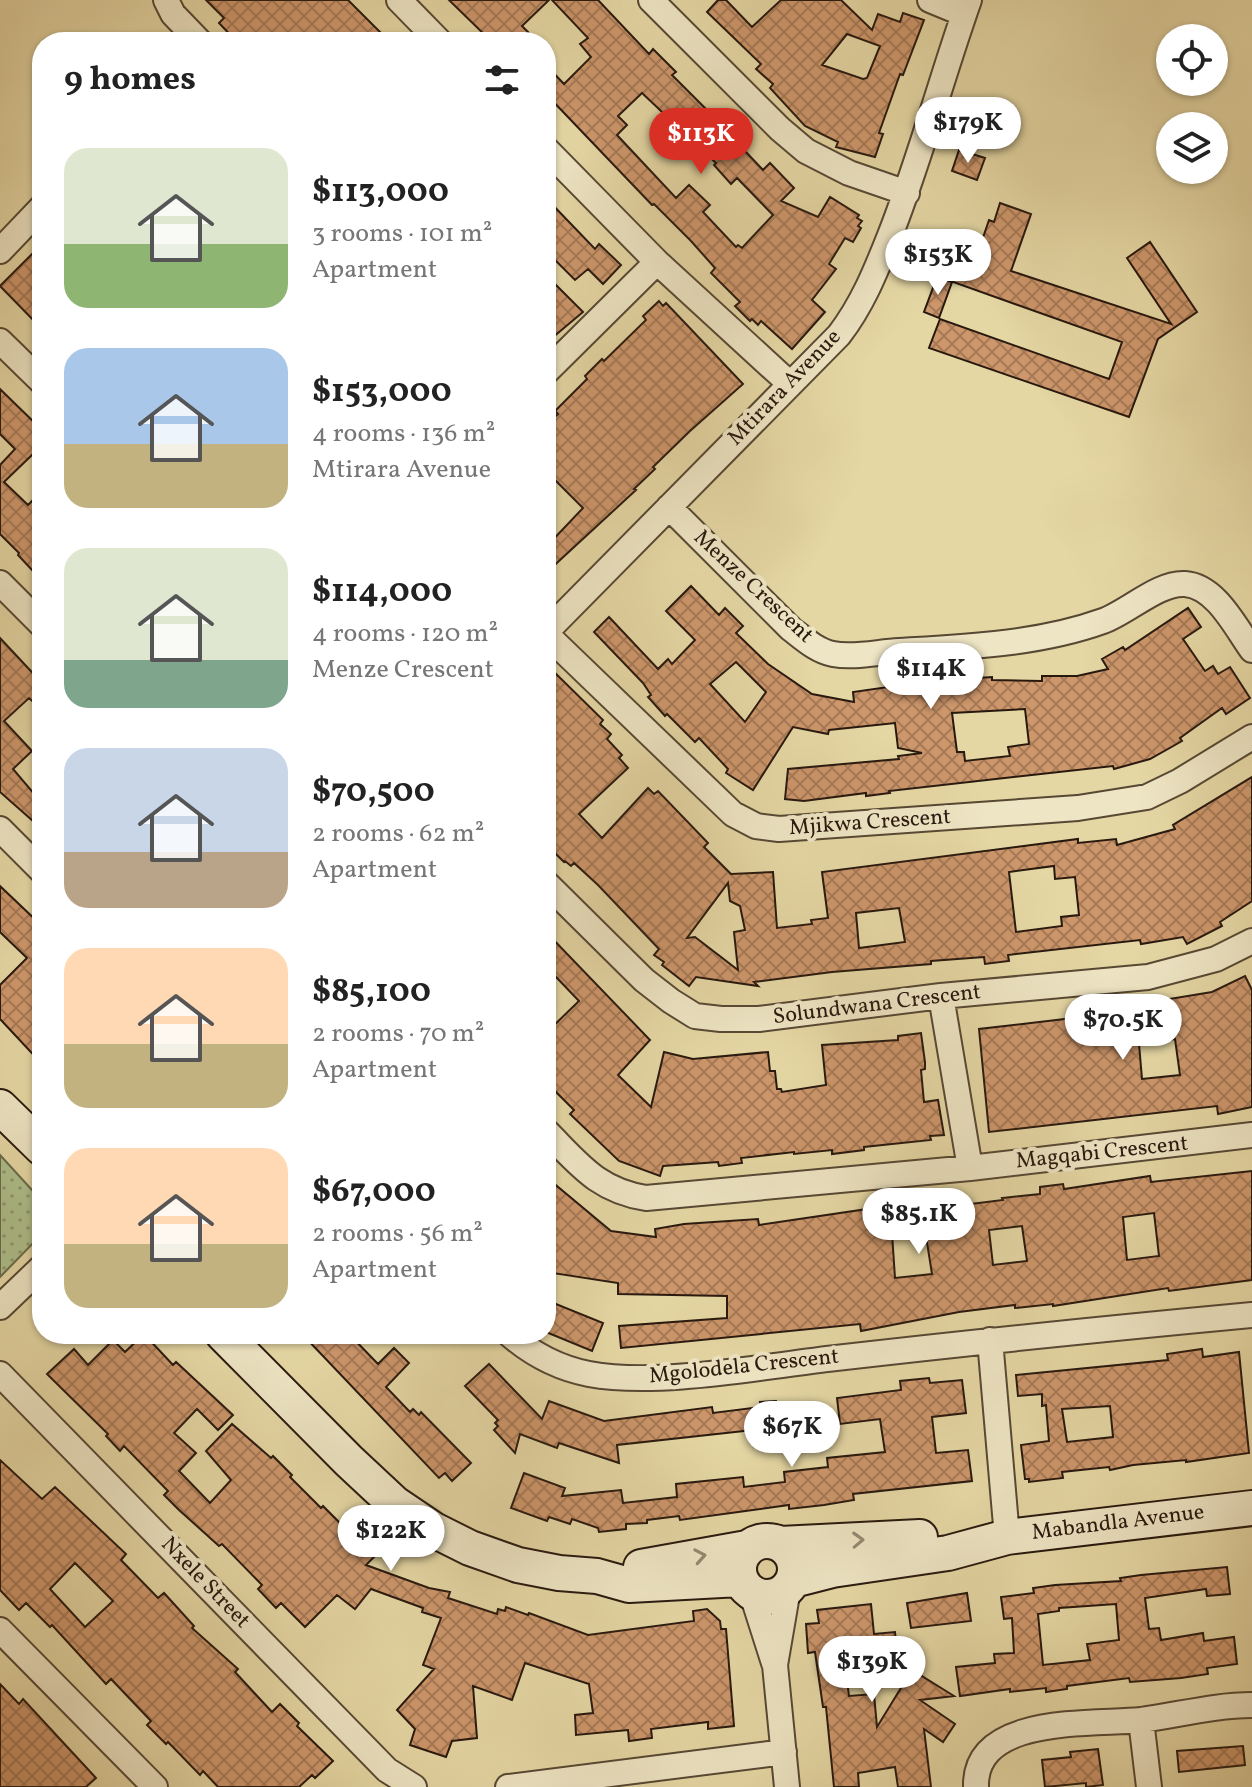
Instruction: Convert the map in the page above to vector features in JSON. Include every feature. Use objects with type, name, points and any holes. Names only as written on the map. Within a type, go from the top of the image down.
[{"type":"street","points":[[166,0],[173,14],[190,32]]},
{"type":"street","points":[[399,0],[430,32]]},
{"type":"street","points":[[651,0],[806,151],[838,168],[907,193]]},
{"type":"street","points":[[930,0],[966,7]]},
{"type":"street","name":"Mtirara Avenue","points":[[556,623],[839,335],[855,314],[907,193],[966,7]]},
{"type":"street","points":[[556,159],[657,262],[790,384]]},
{"type":"street","points":[[0,251],[32,217]]},
{"type":"street","points":[[556,362],[657,262]]},
{"type":"street","points":[[0,341],[32,372]]},
{"type":"street","name":"Menze Crescent","points":[[669,507],[791,629],[812,645],[832,654],[953,648],[1049,636],[1111,618],[1169,586],[1184,583],[1197,586],[1211,595],[1252,650]]},
{"type":"street","points":[[0,583],[32,615]]},
{"type":"street","name":"Mjikwa Crescent","points":[[556,643],[733,814],[756,826],[779,829],[1078,808],[1147,797],[1180,781],[1252,737]]},
{"type":"street","points":[[0,829],[32,861]]},
{"type":"street","name":"Solundwana Crescent","points":[[556,893],[644,980],[695,1016],[721,1019],[759,1019],[941,996],[1148,977],[1216,959],[1252,941]]},
{"type":"street","points":[[941,996],[970,1168]]},
{"type":"street","points":[[0,1107],[32,1131]]},
{"type":"street","name":"Magqabi Crescent","points":[[556,1141],[607,1188],[646,1198],[970,1168],[1252,1135]]},
{"type":"street","points":[[0,1307],[32,1277]]},
{"type":"street","name":"Mgolodela Crescent","points":[[522,1344],[537,1356],[590,1374],[627,1377],[686,1375],[990,1340],[1252,1315]]},
{"type":"street","points":[[990,1340],[996,1539]]},
{"type":"street","points":[[233,1344],[394,1503],[434,1530],[470,1548],[518,1565],[559,1573],[597,1576],[746,1573],[771,1598],[791,1584]]},
{"type":"street","name":"Nxele Street","points":[[0,1374],[387,1770],[414,1787]]},
{"type":"street","name":"Mabandla Avenue","points":[[780,1544],[920,1537],[996,1539],[1252,1508]]},
{"type":"street","name":"Mabandla Avenue","points":[[791,1584],[832,1570],[948,1553],[996,1539]]},
{"type":"street","points":[[775,1665],[796,1570],[794,1560],[780,1544],[762,1541],[746,1573],[775,1665],[787,1787]]},
{"type":"street","points":[[0,1630],[155,1787]]},
{"type":"street","points":[[976,1787],[976,1776],[989,1750],[1018,1734],[1039,1727],[1141,1720],[1252,1705]]},
{"type":"street","points":[[1141,1720],[1149,1787]]},
{"type":"street","points":[[508,1787],[784,1752]]},
{"type":"green space","points":[[0,1155],[32,1190],[32,1244],[0,1277]]},
{"type":"building","points":[[206,0],[348,0],[380,32],[228,32],[219,23],[224,18]]},
{"type":"building","points":[[449,0],[549,0],[522,26],[528,32],[482,32]]},
{"type":"building","points":[[552,0],[598,0],[649,54],[653,49],[676,72],[672,75],[711,114],[714,111],[731,128],[727,132],[763,170],[770,163],[794,188],[781,201],[818,217],[830,197],[859,215],[857,218],[862,221],[858,226],[861,228],[853,242],[845,238],[829,264],[836,269],[812,300],[825,312],[792,349],[761,321],[758,325],[752,319],[750,321],[735,306],[740,302],[711,273],[715,268],[556,104],[556,76],[564,84],[591,57],[580,44],[588,38]],"holes":[[[642,93],[716,163],[714,165],[731,184],[737,178],[773,215],[742,248],[736,247],[703,212],[710,205],[689,185],[676,198],[617,135],[627,125],[618,116]]]},
{"type":"building","points":[[718,0],[726,0],[752,27],[781,0],[841,0],[872,30],[878,14],[900,22],[903,13],[924,20],[903,75],[900,74],[879,133],[883,134],[875,157],[836,147],[838,142],[805,126],[770,88],[773,84],[756,69],[761,64],[707,12]],"holes":[[[847,34],[880,46],[867,78],[822,65]]]},
{"type":"building","points":[[959,150],[985,158],[977,180],[952,171]]},
{"type":"building","points":[[1000,203],[1031,214],[1011,271],[1171,324],[1127,258],[1150,242],[1197,312],[1158,339],[1129,417],[929,348],[940,319],[1109,379],[1122,342],[953,282],[963,254],[976,258],[989,220],[994,222]]},
{"type":"building","points":[[556,208],[595,249],[599,244],[621,265],[603,284],[588,269],[575,280],[556,261]]},
{"type":"building","points":[[32,254],[32,319],[0,286]]},
{"type":"building","points":[[937,277],[952,282],[939,318],[924,312]]},
{"type":"building","points":[[556,285],[583,312],[556,335]]},
{"type":"building","points":[[659,301],[663,306],[666,303],[743,384],[690,431],[653,467],[655,469],[636,490],[556,564],[556,536],[583,508],[556,481],[556,410],[602,359],[604,361],[646,320],[643,316]]},
{"type":"building","points":[[0,389],[32,420],[32,455],[4,482],[28,505],[32,501],[32,570],[0,534],[0,465],[15,449],[0,434]]},
{"type":"building","points":[[691,586],[719,615],[725,608],[743,626],[736,633],[768,664],[812,694],[854,702],[853,692],[930,681],[992,677],[992,680],[1042,681],[1042,676],[1077,676],[1108,669],[1102,659],[1123,647],[1125,650],[1188,608],[1201,627],[1183,639],[1205,671],[1213,666],[1218,674],[1230,667],[1250,698],[1226,714],[1222,708],[1180,738],[1182,741],[1150,759],[1114,769],[1113,766],[866,796],[866,793],[804,801],[785,799],[788,769],[899,759],[898,756],[922,753],[898,748],[895,723],[829,730],[828,734],[793,727],[753,790],[726,773],[728,769],[699,738],[695,742],[667,714],[665,716],[648,697],[651,695],[643,683],[594,632],[609,617],[658,669],[668,659],[672,664],[695,640],[666,611]],"holes":[[[736,662],[766,692],[745,722],[710,684]],[[1025,709],[1029,744],[1008,747],[1010,756],[965,761],[964,752],[957,752],[952,713]]]},
{"type":"building","points":[[0,638],[32,672],[32,701],[29,698],[4,721],[32,751],[13,769],[32,791],[32,820],[0,792]]},
{"type":"building","points":[[556,674],[603,720],[600,724],[611,734],[607,739],[622,755],[619,758],[628,768],[579,814],[602,838],[648,788],[654,794],[658,791],[708,843],[704,847],[731,874],[773,872],[777,928],[812,924],[811,920],[828,918],[822,872],[1078,839],[1078,843],[1116,839],[1117,845],[1175,829],[1173,825],[1252,777],[1252,901],[1220,922],[1222,926],[1187,944],[1183,937],[1141,944],[1140,940],[1008,955],[1009,961],[985,964],[984,957],[931,961],[931,964],[754,982],[758,986],[696,977],[689,986],[662,965],[664,962],[654,955],[659,949],[598,885],[574,863],[571,866],[556,854]],"holes":[[[1054,866],[1055,879],[1075,877],[1079,915],[1061,917],[1062,926],[1016,932],[1009,872]],[[728,883],[730,901],[740,906],[745,930],[734,932],[738,970],[695,937],[687,938]],[[899,908],[905,942],[859,948],[856,913]]]},
{"type":"building","points":[[0,886],[32,916],[32,1053],[0,1019],[0,985],[27,958],[0,932]]},
{"type":"building","points":[[556,942],[650,1040],[618,1075],[651,1107],[664,1052],[693,1059],[768,1052],[770,1071],[775,1071],[777,1089],[782,1092],[826,1085],[822,1045],[898,1040],[898,1036],[921,1033],[925,1062],[925,1069],[921,1070],[924,1102],[938,1100],[944,1135],[930,1136],[931,1140],[864,1147],[864,1150],[832,1154],[832,1150],[794,1152],[741,1158],[742,1163],[719,1166],[718,1162],[663,1166],[660,1176],[619,1161],[570,1114],[574,1110],[556,1092],[556,1023],[579,1001],[556,977]]},
{"type":"building","points":[[1245,976],[1252,990],[1252,1107],[1218,1114],[1217,1106],[989,1132],[979,1029],[1133,1011],[1132,1007],[1212,992]],"holes":[[[1175,1039],[1180,1075],[1142,1079],[1139,1044]]]},
{"type":"building","points":[[1252,1171],[1252,1280],[1169,1291],[1168,1288],[1053,1306],[1015,1308],[1015,1305],[959,1312],[861,1331],[860,1324],[621,1348],[619,1326],[727,1318],[727,1296],[618,1294],[618,1283],[556,1274],[556,1185],[611,1231],[656,1237],[655,1229],[684,1224],[758,1219],[759,1225],[881,1207],[882,1213],[923,1209],[923,1205],[946,1202],[946,1207],[1040,1194],[1040,1187],[1063,1184],[1064,1189],[1150,1176],[1151,1182]],"holes":[[[1154,1213],[1159,1256],[1127,1260],[1123,1217]],[[1022,1226],[1027,1261],[993,1265],[989,1230]],[[925,1230],[932,1274],[895,1278],[892,1233]]]},
{"type":"building","points":[[556,1304],[603,1323],[592,1351],[556,1336]]},
{"type":"building","points":[[109,1344],[117,1344],[125,1352],[133,1344],[153,1344],[173,1365],[176,1362],[233,1415],[218,1430],[197,1409],[174,1433],[196,1453],[179,1471],[210,1503],[231,1480],[206,1451],[232,1424],[271,1458],[273,1456],[321,1508],[323,1506],[374,1557],[366,1565],[429,1588],[450,1592],[448,1598],[497,1614],[498,1609],[505,1611],[506,1607],[529,1613],[588,1635],[694,1621],[693,1611],[707,1609],[720,1621],[721,1629],[726,1629],[734,1726],[708,1729],[708,1722],[651,1729],[652,1738],[629,1741],[628,1730],[576,1735],[575,1715],[593,1713],[589,1684],[525,1663],[512,1700],[473,1686],[477,1738],[452,1741],[446,1757],[410,1745],[415,1729],[397,1710],[434,1669],[423,1665],[441,1618],[371,1589],[355,1609],[337,1595],[305,1627],[281,1603],[276,1608],[258,1589],[262,1585],[222,1544],[219,1546],[179,1510],[164,1495],[168,1491],[124,1446],[120,1451],[106,1436],[108,1434],[47,1374],[74,1349],[88,1365]]},
{"type":"building","points":[[312,1344],[359,1344],[378,1364],[394,1348],[409,1363],[386,1387],[410,1412],[413,1409],[419,1415],[421,1412],[471,1463],[452,1481],[445,1473],[439,1478]]},
{"type":"building","points":[[1202,1349],[1203,1357],[1239,1352],[1249,1453],[1110,1470],[1109,1467],[1062,1472],[1063,1478],[1029,1482],[1025,1479],[1021,1445],[1049,1441],[1046,1405],[1042,1406],[1042,1394],[1018,1396],[1016,1375],[1168,1360],[1167,1354]],"holes":[[[1110,1406],[1113,1437],[1067,1442],[1062,1409]]]},
{"type":"building","points":[[489,1364],[542,1419],[549,1401],[604,1421],[712,1407],[713,1413],[761,1407],[760,1402],[776,1401],[777,1405],[802,1403],[803,1427],[793,1428],[793,1432],[763,1434],[762,1429],[617,1445],[619,1463],[559,1443],[557,1448],[520,1434],[515,1453],[494,1430],[498,1420],[465,1386]]},
{"type":"building","points":[[929,1378],[930,1383],[962,1380],[966,1413],[932,1417],[936,1453],[968,1450],[972,1481],[853,1494],[854,1500],[824,1505],[789,1509],[789,1505],[680,1520],[679,1516],[647,1520],[647,1523],[626,1524],[626,1529],[599,1532],[598,1528],[572,1519],[570,1524],[549,1517],[547,1521],[511,1508],[524,1473],[565,1488],[562,1496],[621,1490],[623,1503],[677,1497],[676,1484],[743,1477],[744,1487],[785,1482],[784,1472],[828,1467],[827,1458],[885,1452],[880,1419],[840,1424],[837,1398],[901,1390],[900,1381]]},
{"type":"building","points":[[0,1460],[42,1499],[55,1487],[126,1554],[121,1560],[158,1598],[164,1593],[194,1626],[192,1628],[238,1669],[235,1672],[272,1712],[280,1704],[299,1723],[297,1726],[333,1761],[315,1778],[312,1775],[299,1787],[218,1787],[203,1771],[200,1775],[168,1742],[166,1744],[147,1725],[151,1721],[111,1679],[106,1684],[52,1625],[50,1627],[26,1603],[19,1610],[0,1590]],"holes":[[[75,1563],[113,1601],[85,1627],[50,1589]]]},
{"type":"building","points":[[1227,1567],[1230,1594],[1207,1596],[1206,1589],[1145,1598],[1149,1629],[1159,1628],[1161,1640],[1203,1633],[1204,1641],[1234,1637],[1237,1664],[1207,1668],[1208,1674],[1181,1678],[1130,1682],[1129,1678],[1067,1686],[1067,1689],[1046,1692],[1046,1688],[1010,1692],[1010,1689],[960,1696],[956,1667],[995,1663],[994,1654],[1014,1653],[1012,1618],[1004,1619],[1001,1597],[1034,1593],[1033,1588],[1121,1581],[1120,1578]],"holes":[[[1116,1604],[1119,1640],[1087,1644],[1090,1660],[1043,1665],[1038,1614],[1059,1611],[1059,1608]]]},
{"type":"building","points":[[967,1593],[971,1621],[911,1628],[907,1603]]},
{"type":"building","points":[[871,1604],[874,1634],[895,1632],[897,1652],[844,1658],[849,1696],[874,1694],[877,1727],[912,1670],[954,1696],[920,1700],[955,1724],[943,1742],[924,1729],[931,1787],[898,1787],[895,1767],[858,1773],[859,1787],[834,1787],[826,1707],[823,1707],[815,1652],[808,1653],[806,1624],[819,1623],[817,1610]]},
{"type":"building","points":[[0,1684],[19,1704],[23,1699],[96,1778],[86,1787],[0,1787]]},
{"type":"building","points":[[1243,1746],[1245,1765],[1179,1772],[1177,1751]]},
{"type":"building","points":[[1098,1749],[1103,1785],[1086,1787],[1086,1783],[1045,1787],[1042,1760],[1071,1757],[1070,1752]]}]
